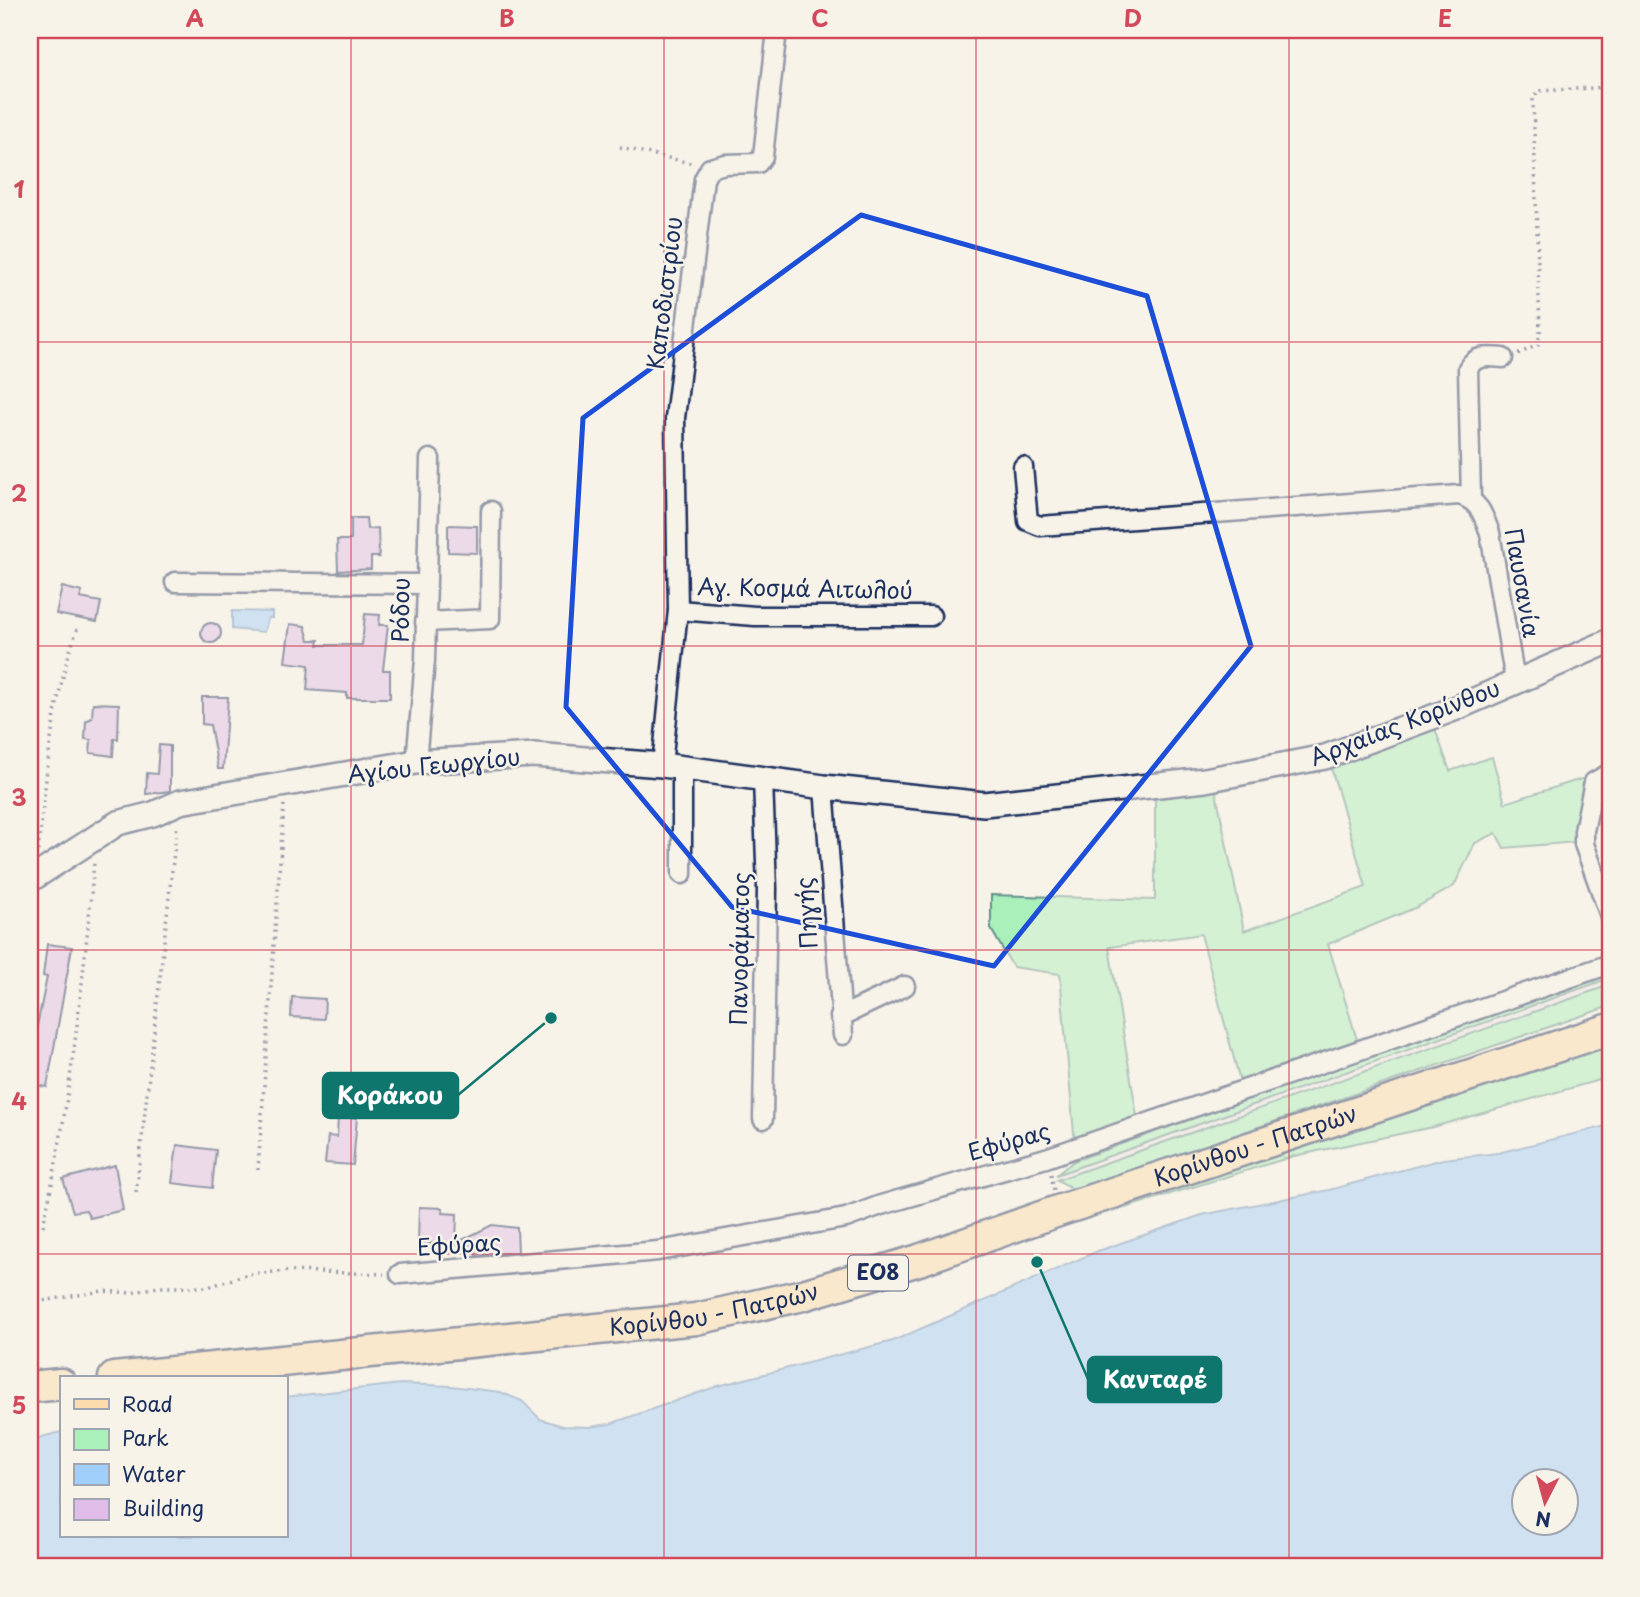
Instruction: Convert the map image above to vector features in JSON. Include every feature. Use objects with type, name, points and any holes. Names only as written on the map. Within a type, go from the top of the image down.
[{"type":"main road","name":"Κορίνθου - Πατρών","points":[[134,1376],[696,1319],[803,1295],[919,1260],[1058,1211],[1610,1029]]},
{"type":"main road","points":[[30,1387],[60,1384]]},
{"type":"street","points":[[710,167],[758,163],[763,156],[777,30]]},
{"type":"street","name":"Καποδιστρίου","points":[[682,874],[672,767],[678,610],[675,418],[704,179],[710,167]]},
{"type":"street","points":[[1023,467],[1028,521],[1040,526],[1459,495],[1471,499],[1468,368],[1474,360],[1482,356],[1503,358]]},
{"type":"street","name":"Ρόδου","points":[[416,762],[425,622],[430,459]]},
{"type":"street","name":"Παυσανία","points":[[1471,499],[1481,509],[1490,533],[1515,681]]},
{"type":"street","points":[[425,622],[490,619],[491,511]]},
{"type":"street","points":[[175,582],[426,584]]},
{"type":"street","name":"Αγ. Κοσμά Αιτωλού","points":[[678,610],[755,616],[930,616]]},
{"type":"street","name":"Αρχαίας Κορίνθου","points":[[984,804],[1205,780],[1309,761],[1454,709],[1610,641]]},
{"type":"street","name":"Αγίου Γεωργίου","points":[[33,878],[118,823],[153,814],[180,802],[416,762],[534,755],[672,767],[824,788],[984,804]]},
{"type":"street","points":[[1608,904],[1584,844],[1584,831],[1594,782],[1610,773]]},
{"type":"street","name":"Πανοράματος","points":[[763,1119],[767,889],[764,780]]},
{"type":"street","name":"Πηγής","points":[[824,788],[842,1026],[905,986]]},
{"type":"street","name":"Εφύρας","points":[[400,1274],[604,1258],[717,1243],[798,1225],[846,1218],[881,1205],[1046,1158],[1610,964]]},
{"type":"path","points":[[1503,358],[1532,350],[1538,345],[1540,332],[1533,99],[1538,91],[1610,87]]},
{"type":"path","points":[[620,147],[710,167]]},
{"type":"path","points":[[33,878],[57,699],[64,666],[78,627]]},
{"type":"path","points":[[258,1170],[268,1004],[285,821],[284,785]]},
{"type":"path","points":[[136,1192],[180,802]]},
{"type":"path","points":[[43,1226],[54,1177],[86,954],[94,855],[89,840]]},
{"type":"path","points":[[1046,1158],[1058,1211]]},
{"type":"path","points":[[30,1303],[102,1291],[131,1293],[158,1287],[208,1287],[248,1275],[289,1270],[400,1274]]},
{"type":"highlighted area","points":[[861,215],[1147,296],[1251,646],[994,966],[732,907],[566,707],[583,418]]},
{"type":"shaded area","points":[[1610,978],[1610,985],[1057,1180],[1056,1175]]},
{"type":"green space","points":[[1434,726],[1450,771],[1492,757],[1505,803],[1588,777],[1576,842],[1504,848],[1496,833],[1475,843],[1454,886],[1417,907],[1328,944],[1358,1043],[1241,1085],[1201,934],[1109,947],[1138,1122],[1075,1145],[1060,974],[1013,967],[991,929],[991,895],[1155,900],[1155,794],[1215,787],[1244,931],[1366,887],[1330,764]]},
{"type":"green space","points":[[1610,969],[1610,978],[1056,1175],[1074,1161]]},
{"type":"green space","points":[[1610,985],[1610,1006],[1084,1187],[1072,1188],[1057,1180]]},
{"type":"green space","points":[[1610,1041],[1610,1077],[1433,1127],[1294,1156],[1112,1212],[1543,1060]]},
{"type":"water","points":[[232,611],[272,612],[272,618],[268,618],[264,632],[232,629]]},
{"type":"water","points":[[1610,1125],[1610,1567],[30,1567],[30,1440],[60,1432],[60,1538],[287,1538],[287,1397],[401,1384],[451,1386],[500,1392],[522,1401],[540,1419],[563,1426],[590,1427],[610,1424],[718,1386],[893,1341],[1098,1251],[1202,1215],[1329,1190],[1443,1159],[1498,1153]]},
{"type":"building","points":[[351,518],[366,518],[367,529],[378,528],[379,557],[371,557],[371,569],[338,571],[337,540],[351,540]]},
{"type":"building","points":[[448,525],[477,526],[477,553],[448,552]]},
{"type":"building","points":[[62,587],[82,592],[80,598],[101,602],[97,622],[56,614]]},
{"type":"building","points":[[365,614],[380,615],[379,625],[388,625],[383,670],[390,670],[390,698],[347,698],[347,693],[307,690],[309,665],[285,662],[290,624],[305,626],[309,640],[319,640],[318,645],[362,645]]},
{"type":"building","points":[[211,623],[218,626],[221,633],[218,640],[211,643],[204,640],[201,633],[204,626]]},
{"type":"building","points":[[202,697],[228,697],[223,769],[218,769],[210,725],[202,724]]},
{"type":"building","points":[[93,703],[119,704],[118,739],[114,738],[113,756],[90,753],[91,740],[85,739],[86,721],[92,718]]},
{"type":"building","points":[[159,745],[170,746],[170,791],[146,794],[147,773],[157,774]]},
{"type":"building","points":[[47,944],[72,947],[47,1087],[30,1084],[30,1061],[47,977],[43,976]]},
{"type":"building","points":[[292,997],[325,999],[324,1019],[291,1017]]},
{"type":"building","points":[[338,1116],[357,1118],[353,1165],[325,1163],[328,1136],[337,1137]]},
{"type":"building","points":[[177,1145],[216,1150],[212,1188],[172,1183]]},
{"type":"building","points":[[115,1165],[123,1210],[90,1218],[86,1210],[73,1212],[63,1179]]},
{"type":"building","points":[[419,1207],[443,1208],[443,1213],[457,1214],[456,1243],[492,1225],[517,1228],[518,1252],[476,1256],[475,1245],[418,1243]]},
{"type":"place","name":"Κοράκου","points":[[551,1018]]},
{"type":"place","name":"Κανταρέ","points":[[1037,1262]]}]
